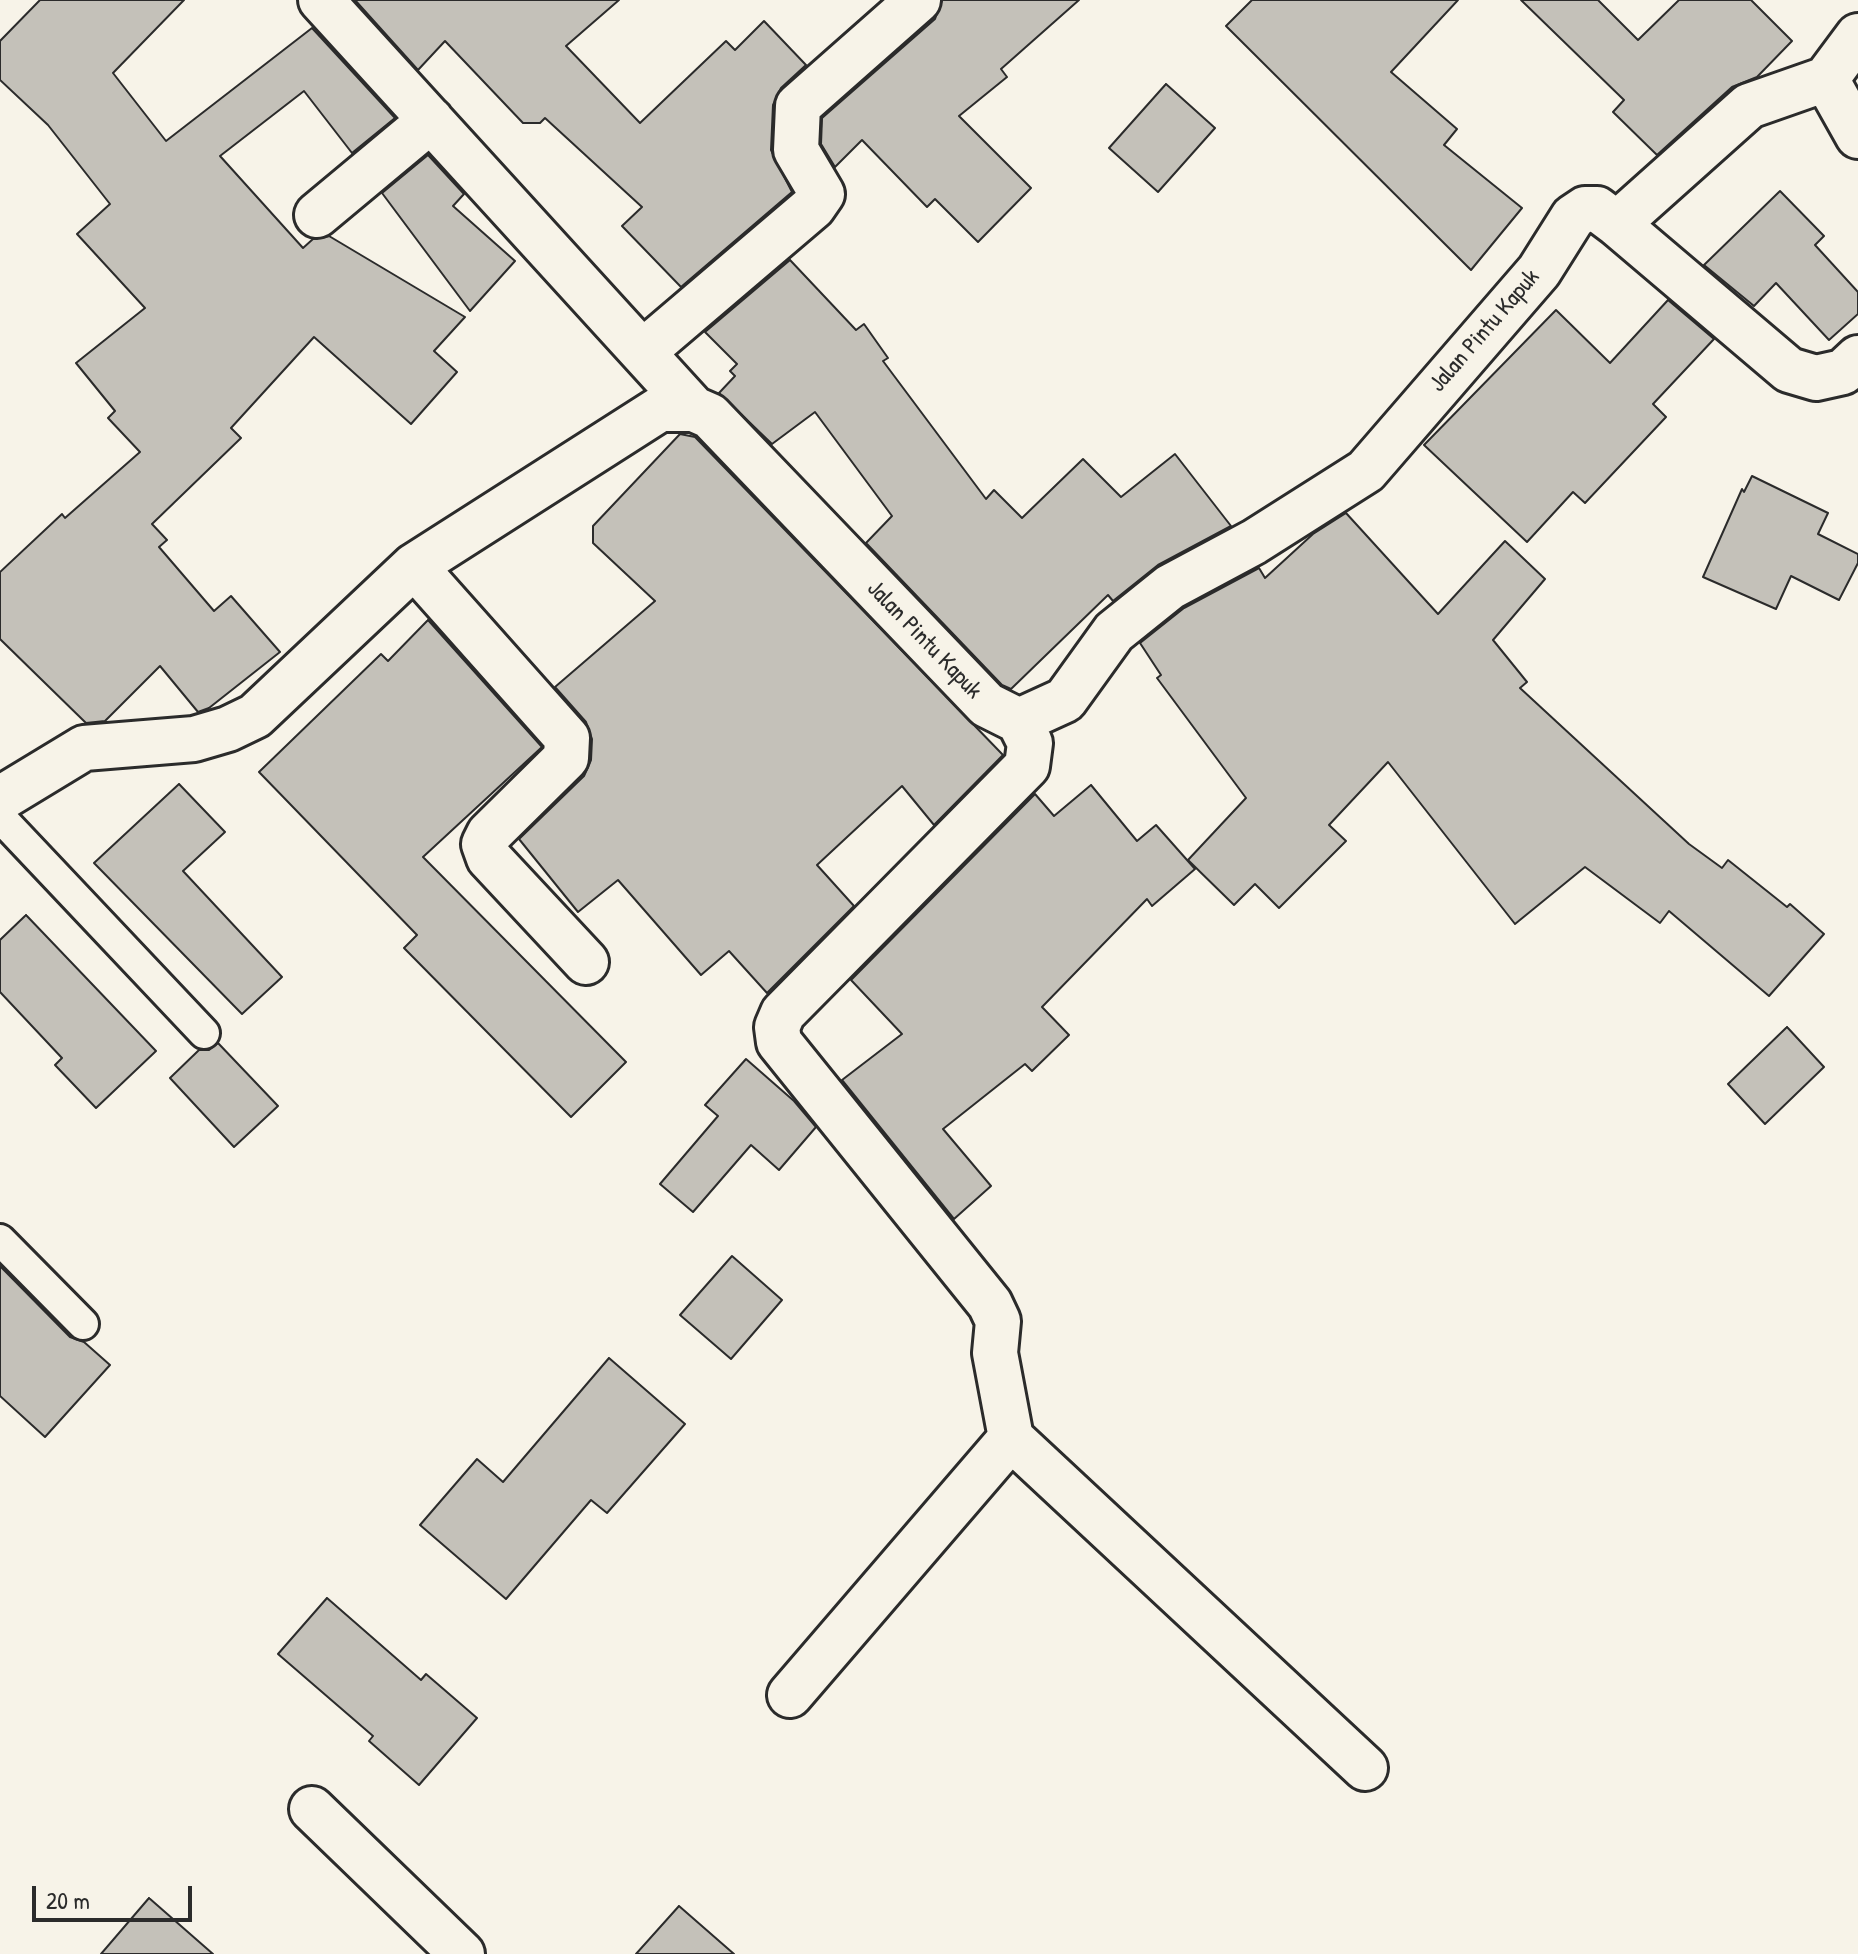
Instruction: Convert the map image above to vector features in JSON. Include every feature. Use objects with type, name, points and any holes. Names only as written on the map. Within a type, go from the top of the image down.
[{"type":"street","name":"Jalan Pintu Kapuk","points":[[321,0],[694,409],[710,416],[987,705],[1019,721],[1065,700],[1114,632],[1170,587],[1254,542],[1366,471],[1539,271],[1573,217],[1585,209],[1597,209],[1617,224],[1789,370],[1816,378],[1843,372],[1858,358]]},
{"type":"street","points":[[644,351],[813,207],[822,194],[796,150],[798,106],[918,0]]},
{"type":"street","points":[[1617,224],[1749,106],[1826,79],[1858,36]]},
{"type":"street","points":[[1826,79],[1858,136]]},
{"type":"street","points":[[317,215],[431,120]]},
{"type":"street","points":[[0,799],[84,748],[194,739],[228,729],[255,716],[414,566],[660,409],[694,409]]},
{"type":"street","points":[[414,566],[567,738],[566,758],[489,834],[484,844],[489,858],[586,962]]},
{"type":"street","points":[[1019,721],[1030,743],[1027,766],[783,1013],[777,1027],[779,1042],[990,1304],[998,1321],[995,1353],[1011,1438],[1365,1768]]},
{"type":"street","points":[[790,1695],[1011,1438]]},
{"type":"street","points":[[312,1809],[462,1954]]},
{"type":"lane","points":[[0,817],[204,1033]]},
{"type":"lane","points":[[0,1240],[83,1324]]},
{"type":"building","points":[[40,0],[184,0],[113,73],[166,141],[312,28],[395,118],[352,153],[304,91],[220,156],[303,248],[313,239],[329,236],[465,317],[434,351],[457,372],[411,424],[314,337],[231,428],[241,438],[152,524],[167,540],[159,547],[214,611],[231,596],[280,652],[209,708],[198,712],[160,666],[105,721],[86,723],[0,639],[0,572],[62,514],[65,518],[140,452],[108,418],[115,411],[76,363],[145,308],[77,234],[110,204],[48,125],[0,80],[0,41]]},
{"type":"building","points":[[355,0],[619,0],[566,46],[640,123],[726,41],[735,50],[764,21],[806,65],[781,88],[773,105],[771,150],[792,192],[681,287],[622,226],[642,207],[545,118],[540,123],[523,123],[445,41],[418,70]]},
{"type":"building","points":[[942,0],[1079,0],[1001,69],[1007,77],[959,116],[1031,188],[978,242],[935,199],[927,207],[862,140],[835,167],[821,144],[822,118],[935,19]]},
{"type":"building","points":[[1252,0],[1458,0],[1391,72],[1457,129],[1444,145],[1522,208],[1471,270],[1226,26]]},
{"type":"building","points":[[1521,0],[1598,0],[1638,40],[1679,0],[1751,0],[1792,41],[1757,77],[1732,87],[1657,155],[1613,112],[1624,100]]},
{"type":"building","points":[[1166,84],[1215,128],[1158,192],[1109,148]]},
{"type":"building","points":[[428,155],[464,194],[453,206],[515,261],[470,311],[382,193]]},
{"type":"building","points":[[1780,191],[1824,236],[1815,245],[1858,292],[1858,314],[1829,340],[1776,283],[1754,306],[1704,265]]},
{"type":"building","points":[[790,260],[856,330],[864,324],[888,358],[883,361],[986,499],[994,490],[1022,518],[1083,459],[1121,497],[1175,454],[1231,526],[1158,565],[1113,601],[1108,595],[1011,689],[1002,685],[866,543],[892,516],[815,412],[772,444],[719,393],[735,376],[730,371],[737,364],[705,332]]},
{"type":"building","points":[[1668,300],[1714,339],[1653,404],[1666,417],[1585,503],[1573,492],[1527,542],[1424,445],[1556,310],[1610,363]]},
{"type":"building","points":[[680,434],[695,437],[1003,755],[934,825],[902,786],[817,865],[854,906],[767,993],[729,951],[701,975],[618,880],[578,912],[519,839],[584,776],[591,760],[592,739],[586,722],[555,687],[655,601],[593,543],[593,526]]},
{"type":"building","points":[[1752,476],[1828,513],[1818,534],[1858,554],[1858,563],[1839,600],[1791,576],[1776,609],[1703,577],[1742,489],[1744,492]]},
{"type":"building","points":[[1346,513],[1438,614],[1505,541],[1545,579],[1493,640],[1527,682],[1520,688],[1689,844],[1722,868],[1728,860],[1787,907],[1790,904],[1824,934],[1769,996],[1669,911],[1660,923],[1585,867],[1515,924],[1388,762],[1329,825],[1346,841],[1279,908],[1255,884],[1234,905],[1188,860],[1246,798],[1157,678],[1161,675],[1140,643],[1184,608],[1259,568],[1265,578],[1313,534]]},
{"type":"building","points":[[428,620],[542,747],[423,857],[626,1062],[571,1117],[404,948],[417,935],[259,772],[381,654],[388,661]]},
{"type":"building","points":[[179,784],[225,832],[183,871],[282,977],[242,1014],[94,863]]},
{"type":"building","points":[[1091,785],[1137,841],[1156,825],[1195,869],[1152,906],[1147,899],[1042,1007],[1069,1035],[1032,1071],[1025,1064],[943,1129],[991,1186],[954,1219],[842,1080],[902,1034],[851,980],[1035,794],[1054,816]]},
{"type":"building","points":[[26,915],[156,1051],[96,1108],[55,1065],[62,1058],[0,992],[0,940]]},
{"type":"building","points":[[1787,1027],[1824,1067],[1765,1124],[1728,1084]]},
{"type":"building","points":[[218,1043],[278,1106],[234,1147],[170,1078],[199,1050],[209,1050]]},
{"type":"building","points":[[746,1059],[794,1101],[816,1127],[779,1170],[751,1145],[693,1212],[660,1184],[718,1116],[705,1105]]},
{"type":"building","points":[[732,1256],[782,1300],[731,1359],[680,1315]]},
{"type":"building","points":[[0,1266],[70,1337],[84,1342],[110,1365],[45,1437],[0,1396]]},
{"type":"building","points":[[609,1358],[685,1424],[607,1513],[591,1500],[506,1599],[420,1525],[477,1459],[503,1482]]},
{"type":"building","points":[[327,1598],[421,1680],[426,1674],[477,1718],[419,1785],[369,1741],[373,1736],[278,1654]]},
{"type":"building","points":[[149,1898],[213,1954],[101,1954]]},
{"type":"building","points":[[679,1906],[734,1954],[636,1954]]}]
